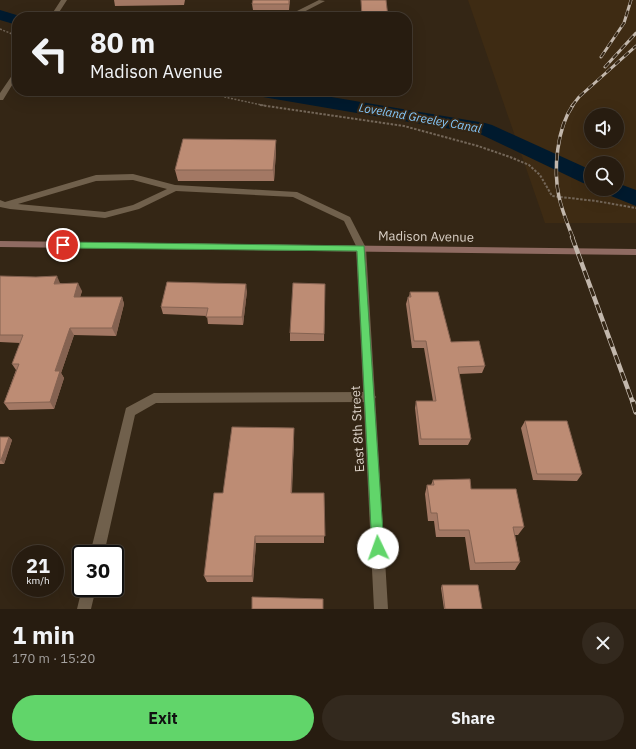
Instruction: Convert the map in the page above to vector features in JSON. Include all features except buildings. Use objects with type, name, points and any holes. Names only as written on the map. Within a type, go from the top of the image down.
[{"type":"main road","name":"Madison Avenue","points":[[0,244],[636,252]]},
{"type":"street","points":[[56,12],[64,0]]},
{"type":"street","points":[[300,12],[322,1]]},
{"type":"street","points":[[0,98],[12,80]]},
{"type":"street","points":[[2,204],[96,178],[133,177],[175,188],[294,194],[347,219],[361,248]]},
{"type":"street","points":[[2,204],[105,215],[136,207],[175,188]]},
{"type":"street","name":"East 8th Street","points":[[361,248],[381,609]]},
{"type":"street","points":[[99,545],[130,412],[154,398],[370,397]]},
{"type":"street","points":[[84,609],[87,597]]},
{"type":"path","points":[[0,30],[12,34]]},
{"type":"path","points":[[220,96],[289,110],[406,126],[432,132],[529,165],[539,174],[552,196],[596,201],[636,208]]},
{"type":"shaded area","points":[[468,0],[636,0],[636,223],[545,223]]},
{"type":"waterway","name":"Loveland Greeley Canal","points":[[0,15],[12,19]]},
{"type":"waterway","name":"Loveland Greeley Canal","points":[[292,96],[485,129],[584,175]]},
{"type":"waterway","name":"Loveland Greeley Canal","points":[[624,194],[636,199]]},
{"type":"railway","points":[[601,57],[624,23],[631,0]]},
{"type":"railway","points":[[605,67],[636,33]]},
{"type":"railway","points":[[572,106],[579,97],[636,46]]},
{"type":"railway","points":[[573,105],[563,125],[560,137],[556,174],[560,202],[573,238]]},
{"type":"railway","points":[[572,237],[633,403]]},
{"type":"railway","points":[[633,402],[636,412]]},
{"type":"route","points":[[63,245],[361,248],[378,548]]}]
